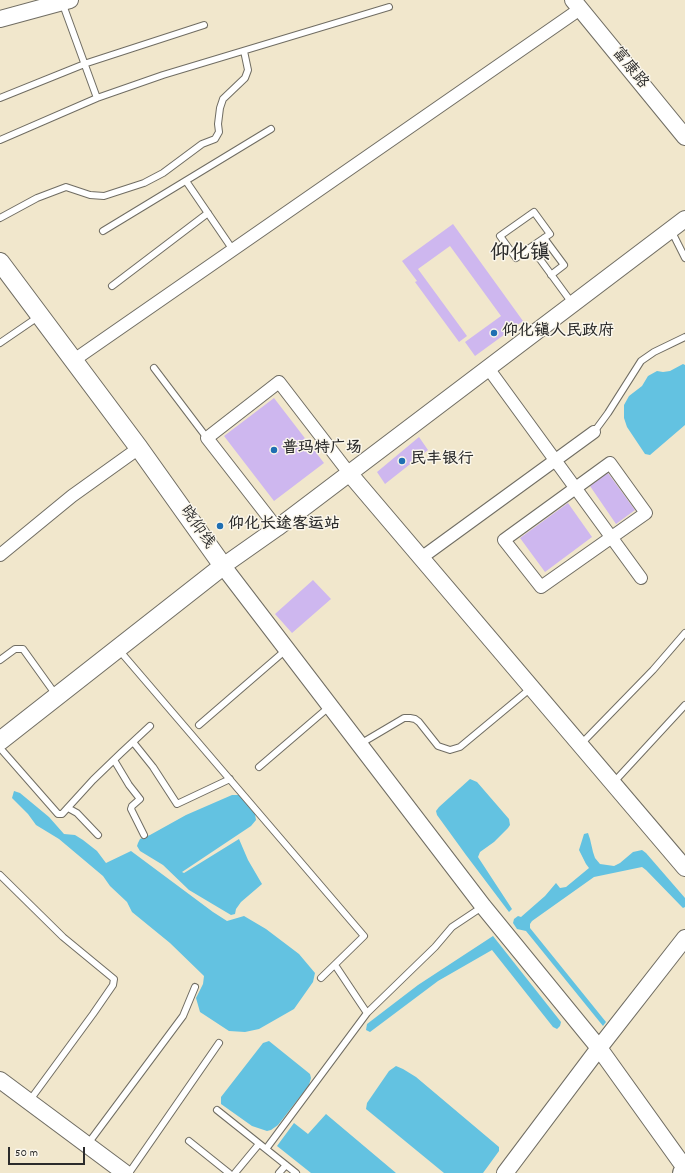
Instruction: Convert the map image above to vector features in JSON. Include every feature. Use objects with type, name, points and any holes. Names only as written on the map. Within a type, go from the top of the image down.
[{"type":"main road","name":"晓仰线","points":[[0,262],[139,448],[223,566],[0,741]]},
{"type":"street","points":[[0,19],[66,1]]},
{"type":"street","points":[[74,360],[233,250],[576,4]]},
{"type":"street","name":"富康路","points":[[576,4],[685,137]]},
{"type":"street","points":[[685,220],[277,528],[223,566],[483,906],[599,1048],[685,1168]]},
{"type":"street","points":[[488,368],[641,578]]},
{"type":"street","points":[[277,528],[207,438],[279,382],[349,473],[580,745],[684,864]]},
{"type":"street","points":[[421,558],[594,432]]},
{"type":"street","points":[[0,555],[5,543],[139,448]]},
{"type":"street","points":[[610,462],[646,513],[612,537],[541,587],[504,540],[610,462]]},
{"type":"street","points":[[505,1173],[599,1048],[685,938]]},
{"type":"street","points":[[0,1080],[125,1173]]},
{"type":"lane","points":[[66,1],[84,64],[97,98]]},
{"type":"lane","points":[[0,140],[97,98],[163,75],[389,7]]},
{"type":"lane","points":[[0,98],[84,64],[204,24]]},
{"type":"lane","points":[[0,218],[38,198],[66,187],[90,195],[104,196],[144,183],[163,173],[202,144],[215,140],[219,132],[218,124],[223,99],[245,78],[248,70],[244,51]]},
{"type":"lane","points":[[103,231],[271,129]]},
{"type":"lane","points":[[186,181],[233,250]]},
{"type":"lane","points":[[534,212],[550,234],[531,247],[516,258],[500,236],[534,212]]},
{"type":"lane","points":[[112,286],[208,213]]},
{"type":"lane","points":[[671,230],[685,258]]},
{"type":"lane","points":[[544,238],[564,266],[551,275]]},
{"type":"lane","points":[[531,247],[573,305]]},
{"type":"lane","points":[[0,343],[40,316]]},
{"type":"lane","points":[[594,432],[641,361],[654,352],[685,337]]},
{"type":"lane","points":[[154,368],[207,438]]},
{"type":"lane","points":[[580,745],[653,670],[685,632]]},
{"type":"lane","points":[[0,660],[16,649],[23,649],[57,696]]},
{"type":"lane","points":[[118,649],[364,936],[321,978]]},
{"type":"lane","points":[[198,725],[287,649]]},
{"type":"lane","points":[[360,744],[404,718],[410,718],[419,722],[438,746],[450,750],[460,747],[532,688]]},
{"type":"lane","points":[[259,767],[330,706]]},
{"type":"lane","points":[[613,783],[685,706]]},
{"type":"lane","points":[[0,748],[58,814],[62,814],[93,780],[150,726]]},
{"type":"lane","points":[[133,742],[153,767],[177,804],[230,779]]},
{"type":"lane","points":[[114,760],[129,785],[140,799],[132,806],[131,809],[144,835]]},
{"type":"lane","points":[[68,808],[77,813],[98,835]]},
{"type":"lane","points":[[0,875],[63,937],[114,979],[113,985],[93,1014],[29,1102]]},
{"type":"lane","points":[[266,1149],[367,1013],[435,947],[452,927],[483,906]]},
{"type":"lane","points":[[335,965],[367,1013]]},
{"type":"lane","points":[[87,1145],[183,1016],[195,987]]},
{"type":"lane","points":[[129,1173],[219,1043]]},
{"type":"lane","points":[[217,1110],[296,1173]]},
{"type":"lane","points":[[189,1142],[229,1173]]},
{"type":"lane","points":[[235,1173],[259,1144]]},
{"type":"lane","points":[[279,1173],[286,1165]]},
{"type":"water","points":[[683,364],[685,365],[685,425],[650,455],[645,454],[627,427],[624,418],[624,405],[629,396],[642,386],[648,376],[657,371],[670,371]]},
{"type":"water","points":[[470,779],[477,782],[509,819],[510,825],[508,828],[494,842],[480,852],[478,857],[512,909],[509,912],[437,815],[436,811],[439,807]]},
{"type":"water","points":[[14,791],[20,793],[49,817],[64,834],[75,835],[83,840],[97,851],[106,863],[131,851],[227,921],[244,916],[266,929],[299,954],[315,973],[313,982],[294,1009],[259,1029],[245,1032],[229,1031],[200,1012],[196,998],[203,984],[204,976],[170,943],[132,912],[127,902],[110,886],[103,876],[59,839],[36,825],[28,814],[12,798]]},
{"type":"water","points":[[232,795],[239,795],[255,814],[256,820],[251,826],[182,872],[184,873],[239,839],[248,860],[262,884],[241,902],[236,909],[235,914],[231,915],[189,890],[163,865],[140,851],[137,846],[140,839],[186,815]]},
{"type":"water","points":[[588,833],[595,858],[600,864],[614,866],[633,852],[642,850],[685,898],[685,907],[683,908],[642,867],[594,877],[532,921],[530,924],[530,928],[606,1022],[603,1026],[526,931],[517,929],[513,923],[514,919],[518,916],[521,917],[545,896],[556,883],[560,888],[566,887],[589,868],[579,850],[584,834]]},
{"type":"water","points":[[493,936],[561,1022],[557,1029],[553,1027],[492,950],[438,981],[370,1032],[366,1030],[367,1024],[418,985]]},
{"type":"water","points":[[269,1041],[310,1074],[311,1078],[309,1085],[278,1125],[267,1131],[252,1126],[221,1104],[221,1097],[263,1043]]},
{"type":"water","points":[[396,1066],[416,1077],[499,1147],[499,1151],[483,1173],[444,1173],[366,1109],[367,1103],[389,1071]]},
{"type":"water","points":[[326,1114],[396,1173],[311,1173],[277,1146],[294,1123],[308,1134]]},
{"type":"building","points":[[453,224],[523,321],[475,356],[465,342],[501,316],[450,246],[418,269],[467,336],[459,342],[415,282],[417,281],[402,261]]},
{"type":"building","name":"普玛特广场","points":[[274,398],[324,463],[274,501],[224,436]]},
{"type":"building","name":"民丰银行","points":[[419,437],[428,450],[385,484],[377,472]]},
{"type":"building","points":[[608,473],[635,510],[616,524],[590,486]]},
{"type":"building","points":[[568,503],[592,537],[545,572],[520,538]]},
{"type":"building","points":[[313,580],[331,599],[292,633],[275,614]]},
{"type":"place","name":"仰化镇人民政府","points":[[494,333]]},
{"type":"place","name":"普玛特广场","points":[[274,450]]},
{"type":"place","name":"民丰银行","points":[[402,461]]},
{"type":"place","name":"仰化长途客运站","points":[[220,526]]},
{"type":"district","name":"仰化镇","points":[[520,255]]}]
